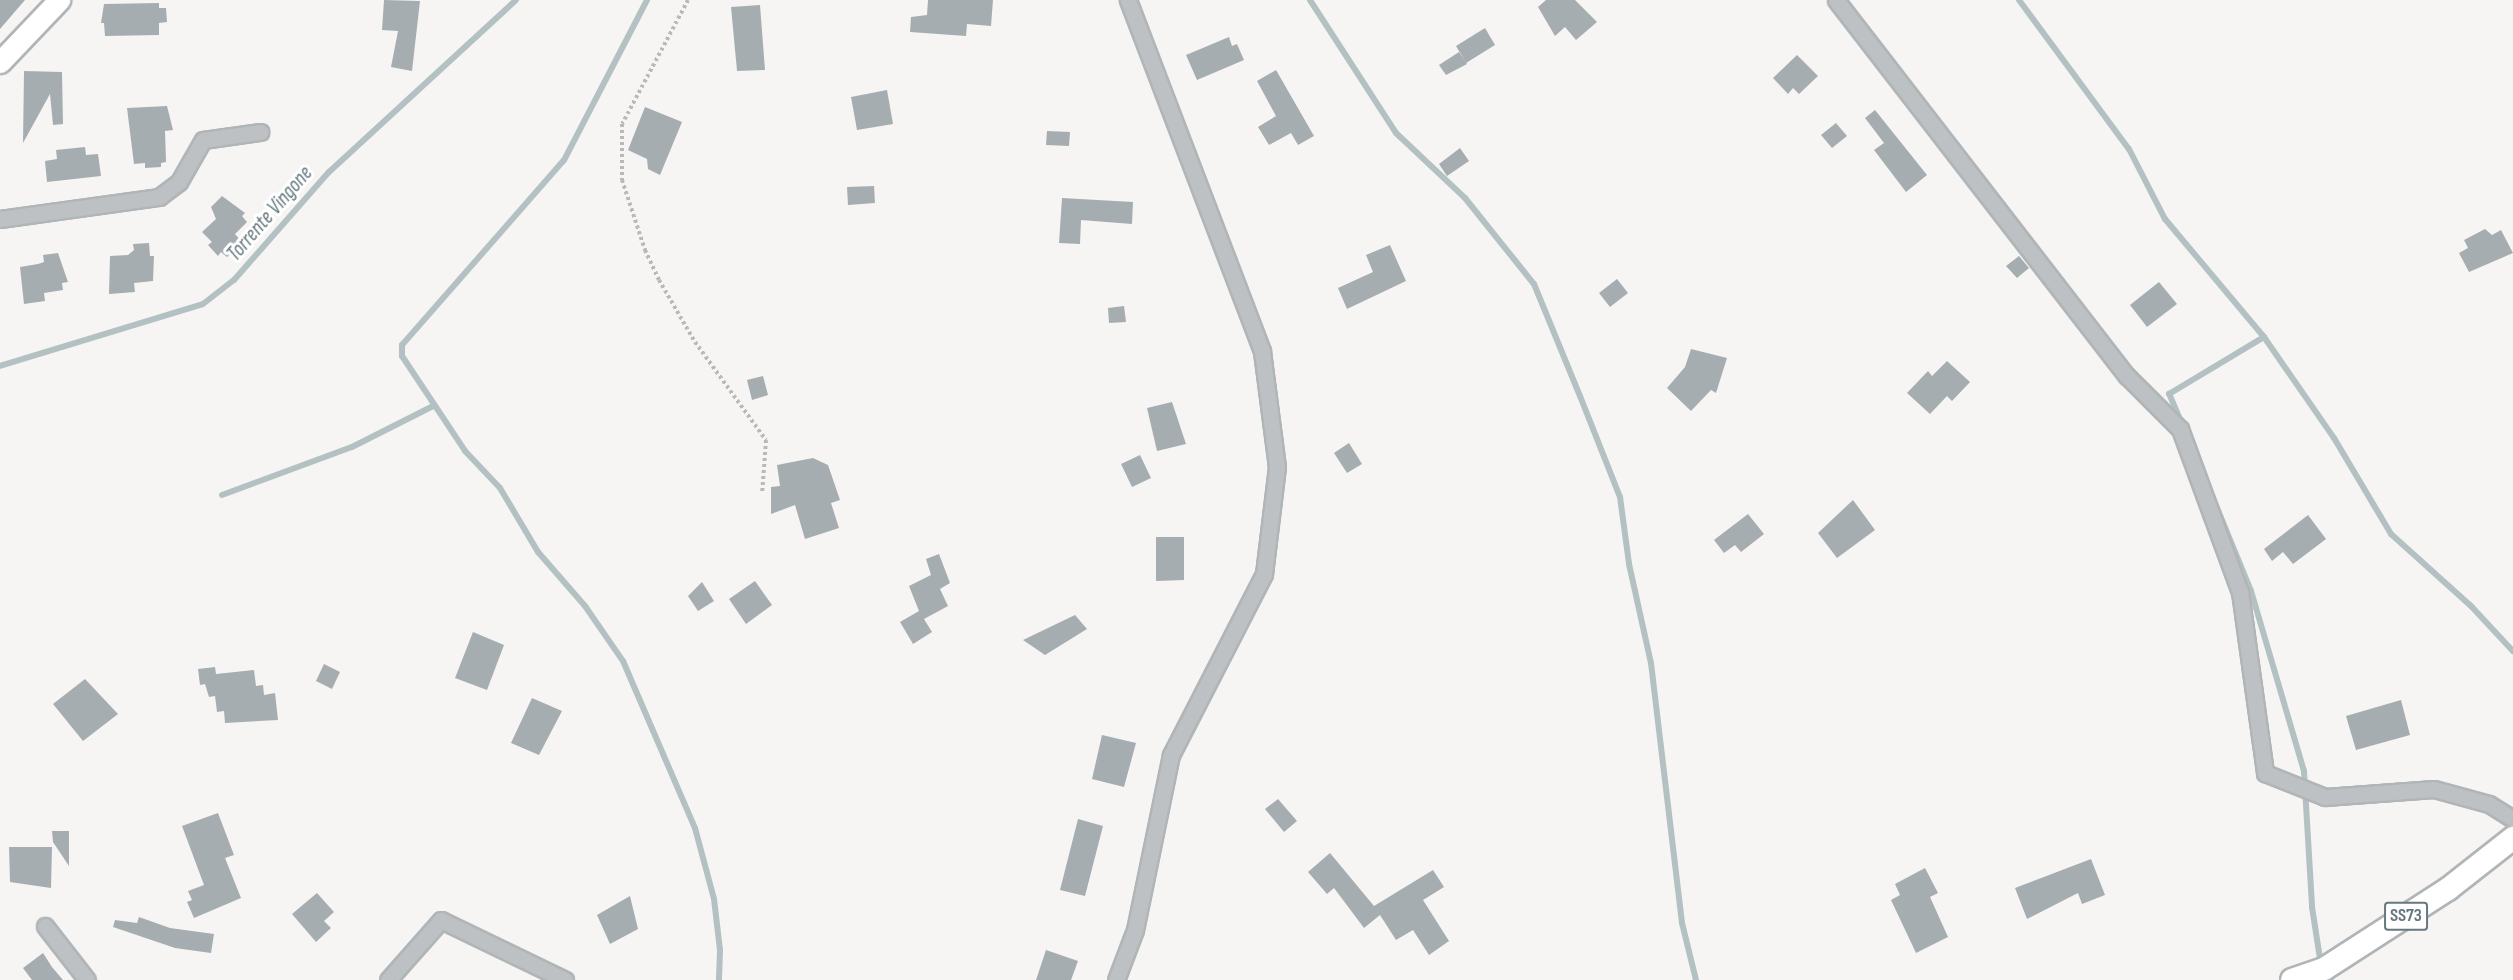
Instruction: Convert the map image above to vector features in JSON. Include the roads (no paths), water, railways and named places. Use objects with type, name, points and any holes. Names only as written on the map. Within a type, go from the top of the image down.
[{"type":"main road","name":"SS73","points":[[2292,980],[2324,969],[2448,889],[2513,838]]},
{"type":"street","points":[[0,62],[59,0]]},
{"type":"street","points":[[1116,980],[1135,930],[1171,755],[1264,574],[1277,467],[1262,351],[1128,0]]},
{"type":"street","points":[[1836,0],[2127,376],[2180,429],[2240,592],[2265,773],[2325,797],[2434,789],[2489,804],[2513,819]]},
{"type":"street","points":[[0,219],[159,197],[179,182],[202,140],[260,132]]},
{"type":"street","points":[[388,980],[441,920],[565,980]]},
{"type":"street","points":[[45,926],[87,980]]},
{"type":"waterway","name":"Torrente Vingone","points":[[0,366],[203,304],[234,280],[329,172],[516,0]]},
{"type":"waterway","points":[[647,0],[564,160],[402,345],[402,356],[465,451],[500,488],[538,552],[585,606],[623,661],[695,828],[714,899],[720,950],[719,980]]},
{"type":"waterway","points":[[1310,0],[1396,133],[1465,198],[1534,284],[1620,497],[1629,564],[1651,663],[1682,923],[1696,980]]},
{"type":"waterway","points":[[2019,0],[2129,149],[2165,219],[2264,337],[2334,438],[2391,534],[2471,606],[2513,651]]},
{"type":"waterway","points":[[2182,424],[2169,394],[2264,337]]},
{"type":"waterway","points":[[222,495],[352,447],[433,406]]},
{"type":"waterway","points":[[2208,486],[2251,591],[2304,771],[2312,907],[2321,965]]}]
